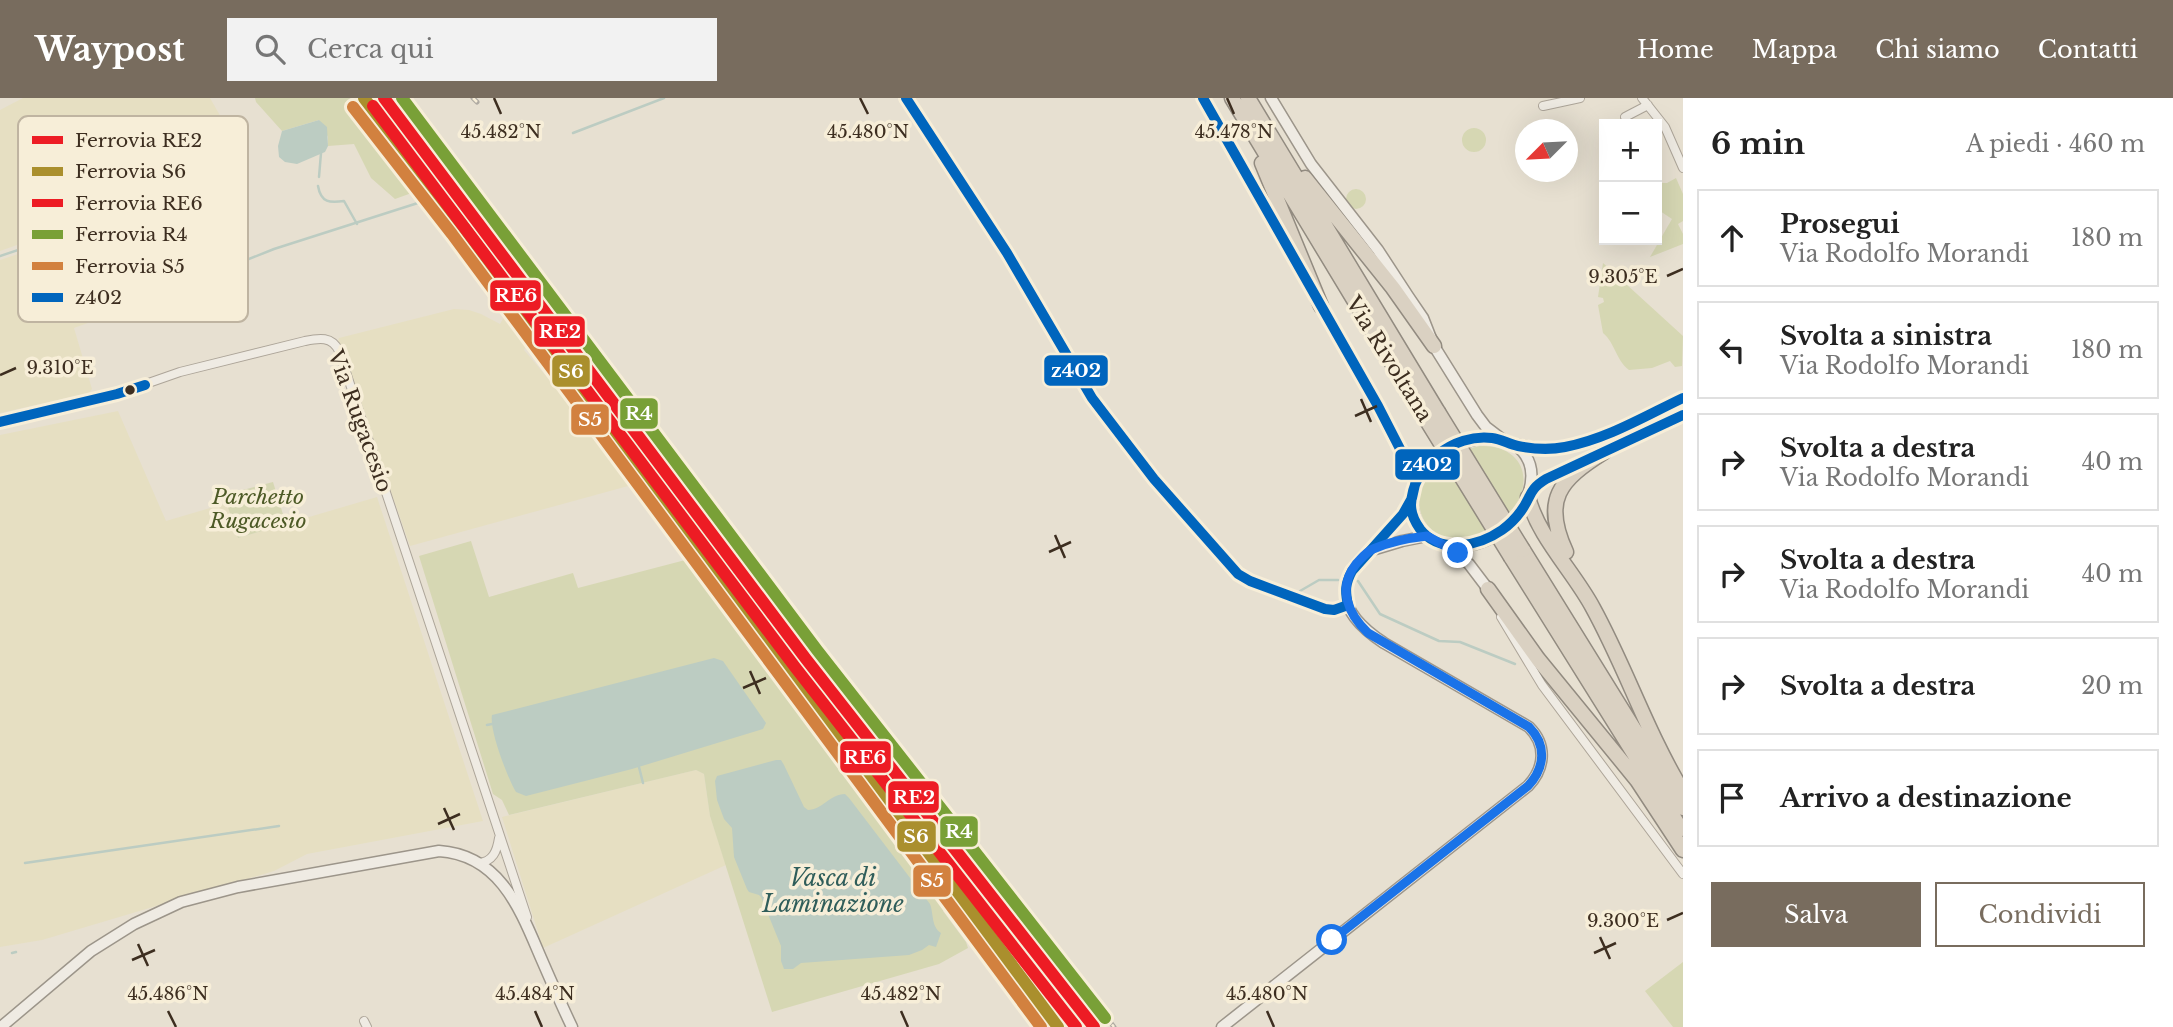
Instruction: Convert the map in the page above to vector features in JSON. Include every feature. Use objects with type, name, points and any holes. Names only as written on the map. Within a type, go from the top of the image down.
[{"type":"highway","points":[[1225,98],[1268,176],[1321,306]]},
{"type":"highway","name":"Via Rivoltana","points":[[1232,98],[1517,553],[1683,832]]},
{"type":"highway","points":[[1250,98],[1272,125],[1306,180],[1392,288],[1434,346]]},
{"type":"highway","name":"Via Rivoltana","points":[[1250,98],[1432,416]]},
{"type":"highway","points":[[1604,452],[1567,480],[1556,503],[1557,533],[1656,743],[1683,792]]},
{"type":"highway","points":[[1529,495],[1535,519],[1584,591]]},
{"type":"highway","name":"Via Rivoltana","points":[[1517,553],[1683,808]]},
{"type":"highway","points":[[1488,589],[1538,659],[1637,780],[1683,850]]},
{"type":"main road","points":[[1203,98],[1378,406],[1416,480]]},
{"type":"main road","points":[[1271,98],[1311,164],[1378,250],[1423,318],[1434,346],[1482,422],[1518,449],[1529,464],[1529,495]]},
{"type":"main road","points":[[1488,589],[1469,564],[1444,544],[1427,536],[1414,517],[1412,498],[1416,480],[1428,462],[1451,447],[1479,439],[1538,448],[1567,446],[1608,432],[1683,398]]},
{"type":"main road","points":[[1444,544],[1468,545],[1494,535],[1516,517],[1529,495],[1549,477],[1683,415]]},
{"type":"main road","points":[[1222,1027],[1528,786],[1540,770],[1542,750],[1534,732],[1519,720],[1368,633],[1358,623],[1349,605],[1346,582],[1355,565],[1400,517],[1412,498]]},
{"type":"main road","points":[[1370,551],[1394,542],[1427,536]]},
{"type":"main road","points":[[1,1027],[77,962],[149,916],[197,897],[238,887],[428,852],[455,853],[484,862],[510,892],[527,923],[572,1027]]},
{"type":"street","points":[[906,98],[1007,253],[1092,398],[1154,479],[1238,574],[1325,609],[1334,610],[1349,605]]},
{"type":"street","points":[[1543,106],[1580,98]]},
{"type":"street","points":[[1625,117],[1645,102],[1665,127],[1683,168]]},
{"type":"street","name":"Via Rugacesio","points":[[0,422],[117,394],[180,372],[305,341],[325,338],[334,343],[339,351],[499,831]]},
{"type":"street","points":[[1488,589],[1506,628],[1534,673],[1683,874]]},
{"type":"street","points":[[484,862],[495,854],[499,831]]},
{"type":"street","points":[[499,831],[542,960]]},
{"type":"shaded area","points":[[23,98],[210,98],[220,116],[18,116],[18,245],[0,251],[0,110]]},
{"type":"shaded area","points":[[18,254],[18,322],[90,322],[74,328],[92,389],[89,393],[0,413],[0,260]]},
{"type":"shaded area","points":[[511,305],[532,332],[524,350],[568,402],[579,401],[639,483],[410,546],[339,338],[454,309],[469,310],[500,324]]},
{"type":"shaded area","points":[[118,411],[166,521],[227,503],[238,538],[377,497],[483,821],[307,854],[274,871],[42,940],[0,947],[0,435]]},
{"type":"shaded area","points":[[696,770],[704,774],[710,816],[726,865],[543,948],[502,817]]},
{"type":"green space","points":[[255,98],[350,98],[420,190],[395,199],[371,178],[354,144],[328,146],[328,137],[319,120],[282,131]]},
{"type":"green space","points":[[1474,128],[1483,131],[1486,140],[1483,149],[1474,152],[1465,149],[1462,140],[1465,131]]},
{"type":"green space","points":[[1676,178],[1683,194],[1683,221],[1678,224],[1683,234],[1683,244],[1650,257],[1657,245],[1662,245],[1662,236],[1672,219],[1662,212],[1662,183]]},
{"type":"green space","points":[[1356,189],[1363,192],[1366,199],[1363,206],[1356,209],[1349,206],[1346,199],[1349,192]]},
{"type":"green space","points":[[1603,263],[1683,336],[1682,366],[1675,367],[1670,361],[1652,368],[1629,370],[1621,361],[1603,333],[1598,305],[1604,302],[1603,298],[1598,297]]},
{"type":"green space","points":[[1480,446],[1503,449],[1518,461],[1524,479],[1518,501],[1506,517],[1477,535],[1456,538],[1436,533],[1422,517],[1420,507],[1421,487],[1426,477],[1433,468],[1449,457]]},
{"type":"green space","name":"Parchetto Rugacesio","points":[[273,482],[286,524],[238,538],[224,495]]},
{"type":"green space","points":[[471,541],[489,597],[573,573],[578,588],[693,558],[949,906],[943,911],[968,948],[939,964],[772,1012],[710,816],[704,774],[696,770],[509,815],[502,800],[493,794],[419,556]]},
{"type":"green space","points":[[974,930],[1045,1027],[1034,1027],[969,938]]},
{"type":"green space","points":[[1683,962],[1683,1027],[1673,1027],[1645,991]]},
{"type":"water","points":[[319,120],[327,127],[328,146],[325,152],[297,164],[285,162],[279,157],[278,146],[282,131]]},
{"type":"water","points":[[714,658],[723,661],[766,723],[763,729],[632,769],[526,796],[516,792],[496,743],[492,715]]},
{"type":"water","name":"Vasca di Laminazione","points":[[781,760],[808,810],[818,808],[840,795],[845,794],[849,798],[930,904],[934,924],[941,933],[936,947],[929,945],[909,955],[801,963],[793,969],[784,969],[781,946],[761,897],[749,892],[734,857],[732,828],[724,819],[717,800],[715,781],[717,776]]},
{"type":"waterway","points":[[573,133],[664,98]]},
{"type":"waterway","points":[[319,177],[321,153]]},
{"type":"waterway","points":[[318,186],[321,196],[327,201],[344,201],[357,224]]},
{"type":"waterway","points":[[248,259],[421,202]]},
{"type":"waterway","points":[[0,256],[18,250]]},
{"type":"waterway","points":[[1300,591],[1319,580],[1338,580]]},
{"type":"waterway","points":[[1358,581],[1380,614],[1439,641],[1460,642],[1515,664]]},
{"type":"waterway","points":[[487,725],[492,724]]},
{"type":"waterway","points":[[639,767],[643,783]]},
{"type":"waterway","points":[[25,863],[279,826]]},
{"type":"waterway","points":[[12,953],[16,952]]},
{"type":"railway","points":[[401,98],[490,212],[737,545],[1114,1027]]},
{"type":"railway","points":[[473,98],[477,102]]},
{"type":"rail line","name":"S6","points":[[364,98],[463,226],[1058,1027]]},
{"type":"rail line","name":"RE2","points":[[384,98],[806,659],[1094,1027]]},
{"type":"rail line","name":"R4","points":[[402,98],[817,650],[1105,1018]]},
{"type":"rail line","name":"RE6","points":[[373,106],[795,667],[1076,1027]]},
{"type":"rail line","name":"S5","points":[[353,107],[452,234],[1041,1027]]},
{"type":"transit line","name":"z402","points":[[906,98],[1007,253],[1092,398],[1154,479],[1238,574],[1250,581],[1334,610],[1348,605],[1346,588],[1352,571],[1403,514],[1412,498],[1416,480],[1378,406],[1203,98]]},
{"type":"transit line","name":"z402","points":[[0,422],[145,385]]},
{"type":"transit line","name":"z402","points":[[1683,398],[1611,433],[1565,447],[1530,448],[1495,439],[1478,438],[1450,446],[1427,465],[1419,477],[1413,490],[1411,505],[1414,518],[1428,537],[1449,545],[1471,544],[1493,536],[1510,524],[1533,490],[1546,479],[1683,415]]},
{"type":"route","points":[[1332,940],[1528,786],[1540,770],[1542,750],[1529,727],[1368,633],[1351,611],[1346,597],[1346,582],[1355,565],[1370,551],[1387,544],[1427,536],[1458,553]]}]
